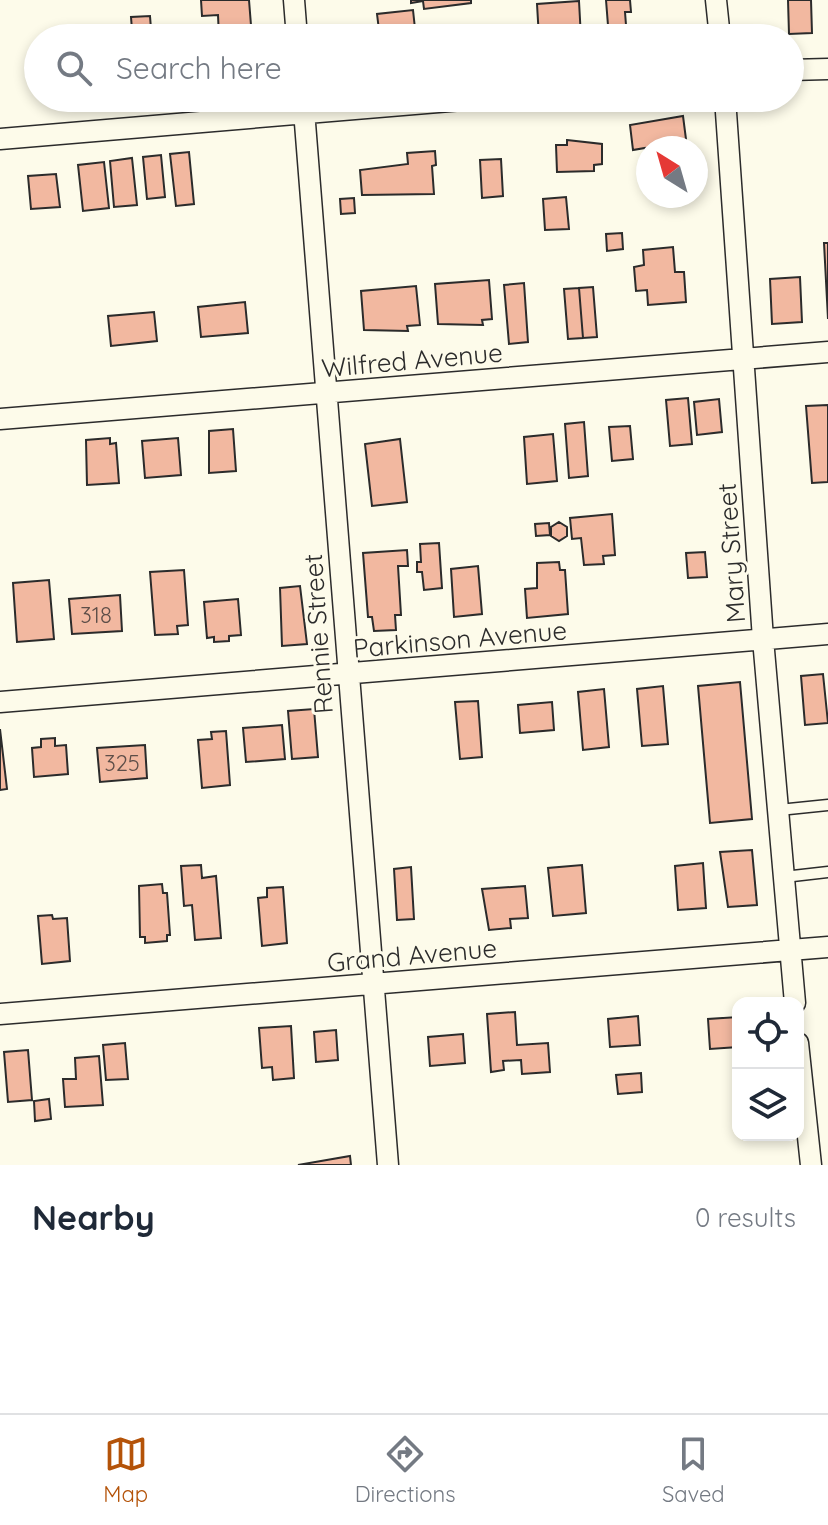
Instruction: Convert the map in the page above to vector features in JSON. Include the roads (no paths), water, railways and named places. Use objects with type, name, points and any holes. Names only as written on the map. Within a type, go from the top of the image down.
[{"type":"street","points":[[294,0],[296,24]]},
{"type":"street","points":[[716,0],[719,24]]},
{"type":"street","points":[[804,70],[828,69]]},
{"type":"street","points":[[0,139],[249,112]]},
{"type":"street","name":"Rennie Street","points":[[304,112],[371,984],[388,1165]]},
{"type":"street","name":"Mary Street","points":[[726,112],[763,639],[795,997]]},
{"type":"street","name":"Wilfred Avenue","points":[[0,419],[828,352]]},
{"type":"street","name":"Parkinson Avenue","points":[[0,702],[828,634]]},
{"type":"street","name":"Grand Avenue","points":[[0,1014],[828,947]]},
{"type":"street","points":[[801,1069],[811,1165]]},
{"type":"lane","points":[[779,810],[828,805]]},
{"type":"lane","points":[[784,877],[828,872]]}]
